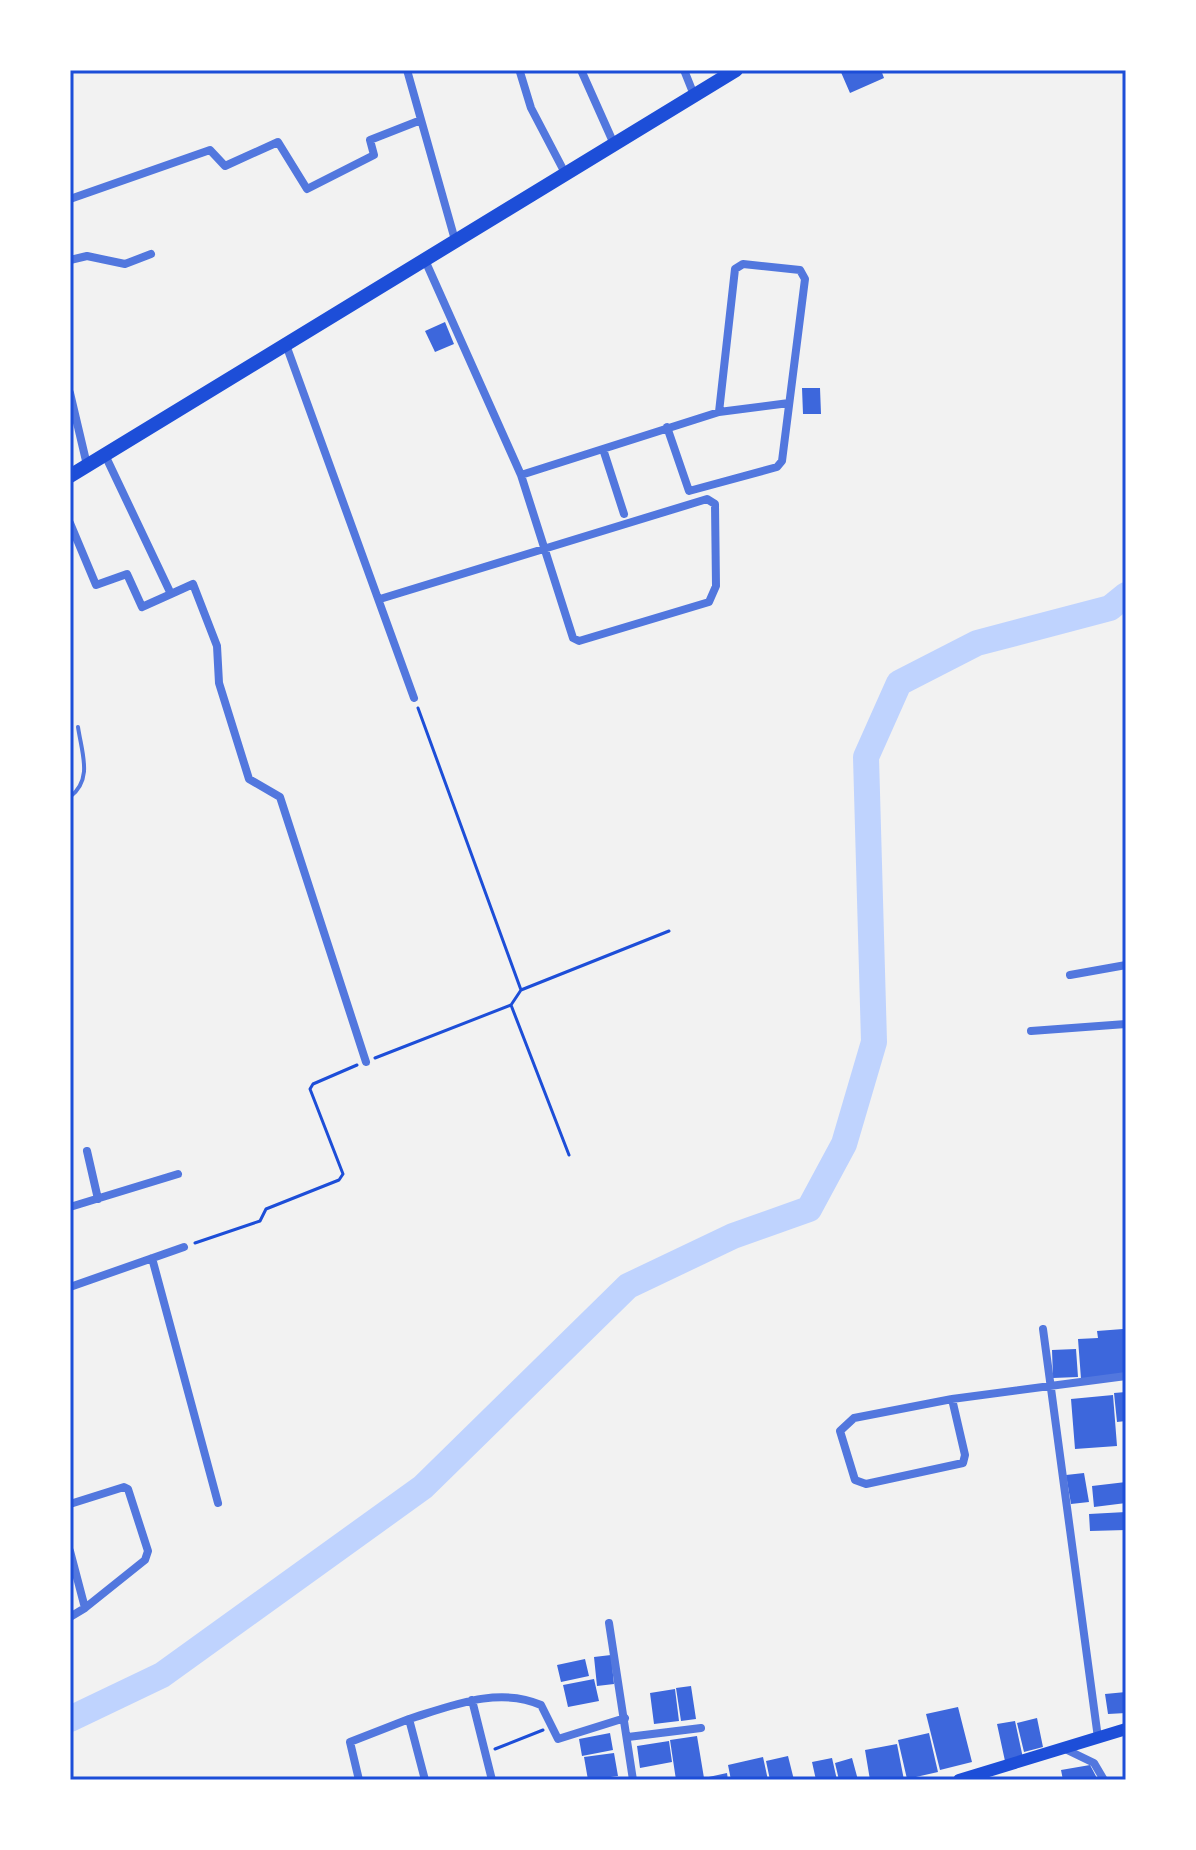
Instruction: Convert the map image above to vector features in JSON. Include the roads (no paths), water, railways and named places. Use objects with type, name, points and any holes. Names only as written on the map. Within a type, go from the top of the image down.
[{"type":"main road","points":[[70,476],[285,342],[736,70]]},
{"type":"main road","points":[[959,1780],[1126,1729]]},
{"type":"street","points":[[407,70],[455,240]]},
{"type":"street","points":[[581,70],[614,144]]},
{"type":"street","points":[[684,70],[694,95]]},
{"type":"street","points":[[520,72],[531,108],[565,173]]},
{"type":"street","points":[[70,199],[210,150],[225,166],[278,142],[307,189],[374,155],[370,140],[421,120]]},
{"type":"street","points":[[70,260],[87,256],[125,264],[151,254]]},
{"type":"street","points":[[380,599],[546,547],[707,499],[715,504],[716,586],[709,602],[579,641],[570,633],[546,547],[521,475],[424,258]]},
{"type":"street","points":[[667,427],[686,489],[694,491],[777,467],[782,461],[789,403],[804,273],[800,270],[743,264],[735,269],[719,412]]},
{"type":"street","points":[[285,342],[414,698]]},
{"type":"street","points":[[70,393],[87,465]]},
{"type":"street","points":[[521,475],[719,412],[789,403]]},
{"type":"street","points":[[603,449],[624,514]]},
{"type":"street","points":[[105,455],[171,594]]},
{"type":"street","points":[[70,523],[96,585],[127,574],[142,607],[193,584],[217,646],[219,683],[249,779],[280,797],[366,1062]]},
{"type":"street","points":[[1070,975],[1126,965]]},
{"type":"street","points":[[1031,1031],[1126,1024]]},
{"type":"street","points":[[87,1151],[98,1199]]},
{"type":"street","points":[[70,1207],[178,1174]]},
{"type":"street","points":[[70,1287],[184,1247]]},
{"type":"street","points":[[152,1258],[218,1503]]},
{"type":"street","points":[[1043,1329],[1098,1738]]},
{"type":"street","points":[[952,1399],[965,1455],[963,1463],[866,1484],[855,1480],[840,1431],[854,1418],[952,1399],[1126,1376]]},
{"type":"street","points":[[70,1504],[124,1487],[128,1489],[148,1551],[145,1560],[70,1617]]},
{"type":"street","points":[[70,1551],[85,1608]]},
{"type":"street","points":[[609,1623],[633,1780]]},
{"type":"street","points":[[359,1780],[350,1742],[409,1719],[472,1700],[499,1698],[535,1703],[545,1712],[558,1739],[625,1718]]},
{"type":"street","points":[[472,1700],[492,1780]]},
{"type":"street","points":[[409,1719],[425,1780]]},
{"type":"street","points":[[628,1737],[701,1728]]},
{"type":"street","points":[[1063,1748],[1094,1763],[1104,1780]]},
{"type":"lane","points":[[70,797],[83,786],[85,775],[78,727]]},
{"type":"waterway","points":[[70,1719],[162,1675],[423,1487],[628,1286],[733,1236],[809,1209],[844,1144],[874,1042],[866,757],[899,683],[977,643],[1110,608],[1126,595]]}]
